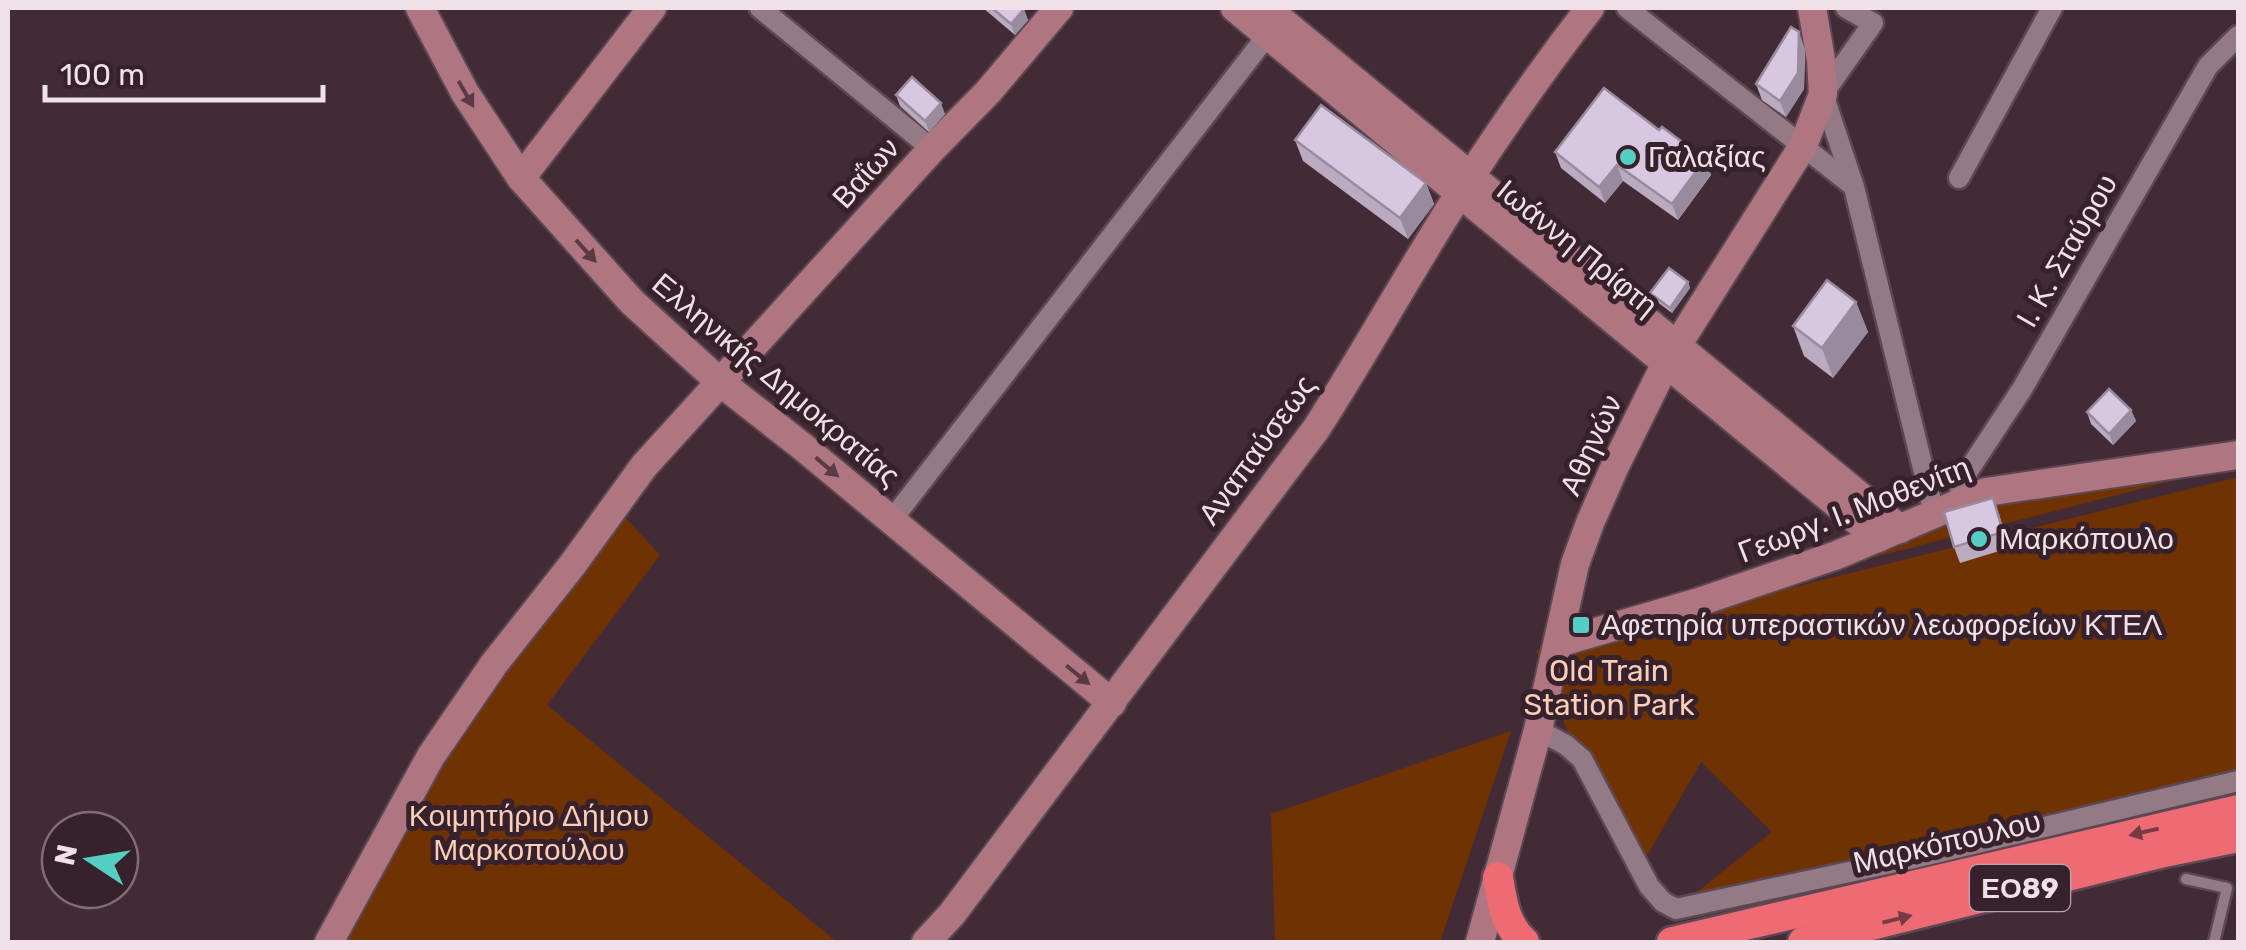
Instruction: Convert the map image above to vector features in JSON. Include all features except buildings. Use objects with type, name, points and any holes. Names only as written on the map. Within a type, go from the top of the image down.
[{"type":"highway","name":"Μαρκόπουλου","points":[[1672,942],[2238,810]]},
{"type":"highway","name":"Μαρκόπουλου","points":[[1803,942],[2238,836]]},
{"type":"highway","points":[[1498,877],[1504,913],[1524,942]]},
{"type":"main road","name":"Ελληνικής Δημοκρατίας","points":[[420,8],[465,93],[520,178],[632,302],[720,382],[1112,703]]},
{"type":"main road","points":[[520,178],[652,8]]},
{"type":"main road","name":"Βαΐων","points":[[329,942],[432,756],[494,664],[644,466],[988,92],[1059,8]]},
{"type":"main road","name":"Ιωάννη Πρίφτη","points":[[1235,8],[1271,20],[1375,97],[1465,185]]},
{"type":"main road","name":"Αναπαύσεως","points":[[926,942],[952,914],[1316,429],[1465,185],[1590,8]]},
{"type":"main road","name":"Αθηνών","points":[[1480,942],[1538,730],[1575,564],[1590,523],[1623,448],[1672,354],[1802,146],[1823,94],[1822,60],[1812,8]]},
{"type":"main road","name":"Ιωάννη Πρίφτη","points":[[1271,20],[1465,185],[1889,533]]},
{"type":"main road","name":"Γεωργ. Ι. Μοθενίτη","points":[[1558,643],[1699,602],[1837,555],[1986,492],[2238,455]]},
{"type":"main road","name":"Αναπαύσεως","points":[[940,942],[952,914]]},
{"type":"street","points":[[760,8],[932,149]]},
{"type":"street","points":[[1627,8],[1854,186]]},
{"type":"street","points":[[1846,8],[1872,23],[1823,94],[1854,186],[1946,508]]},
{"type":"street","points":[[1959,178],[2052,8]]},
{"type":"street","points":[[890,520],[1271,20]]},
{"type":"street","name":"Ι. Κ. Σταύρου","points":[[1946,508],[2022,388],[2208,66],[2238,36]]},
{"type":"street","points":[[1538,730],[1566,744],[1582,759],[1649,886],[1676,909],[1891,864],[2238,780]]},
{"type":"lane","points":[[2186,879],[2227,888],[2214,942]]},
{"type":"green space","points":[[2238,464],[1699,602],[1959,503]]},
{"type":"green space","name":"Old Train Station Park","points":[[2238,477],[2238,779],[1676,909],[1772,832],[1701,762],[1644,861],[1576,753],[1536,651]]},
{"type":"green space","name":"Κοιμητήριο Δήμου Μαρκοπούλου","points":[[623,515],[660,555],[547,705],[837,942],[340,942],[402,826],[504,667]]},
{"type":"green space","points":[[1511,731],[1440,942],[1275,942],[1271,814]]},
{"type":"place","name":"Γαλαξίας","points":[[1628,157]]},
{"type":"place","name":"Μαρκόπουλο","points":[[1979,539]]},
{"type":"place","name":"Αφετηρία υπεραστικών λεωφορείων ΚΤΕΛ","points":[[1581,625]]}]
